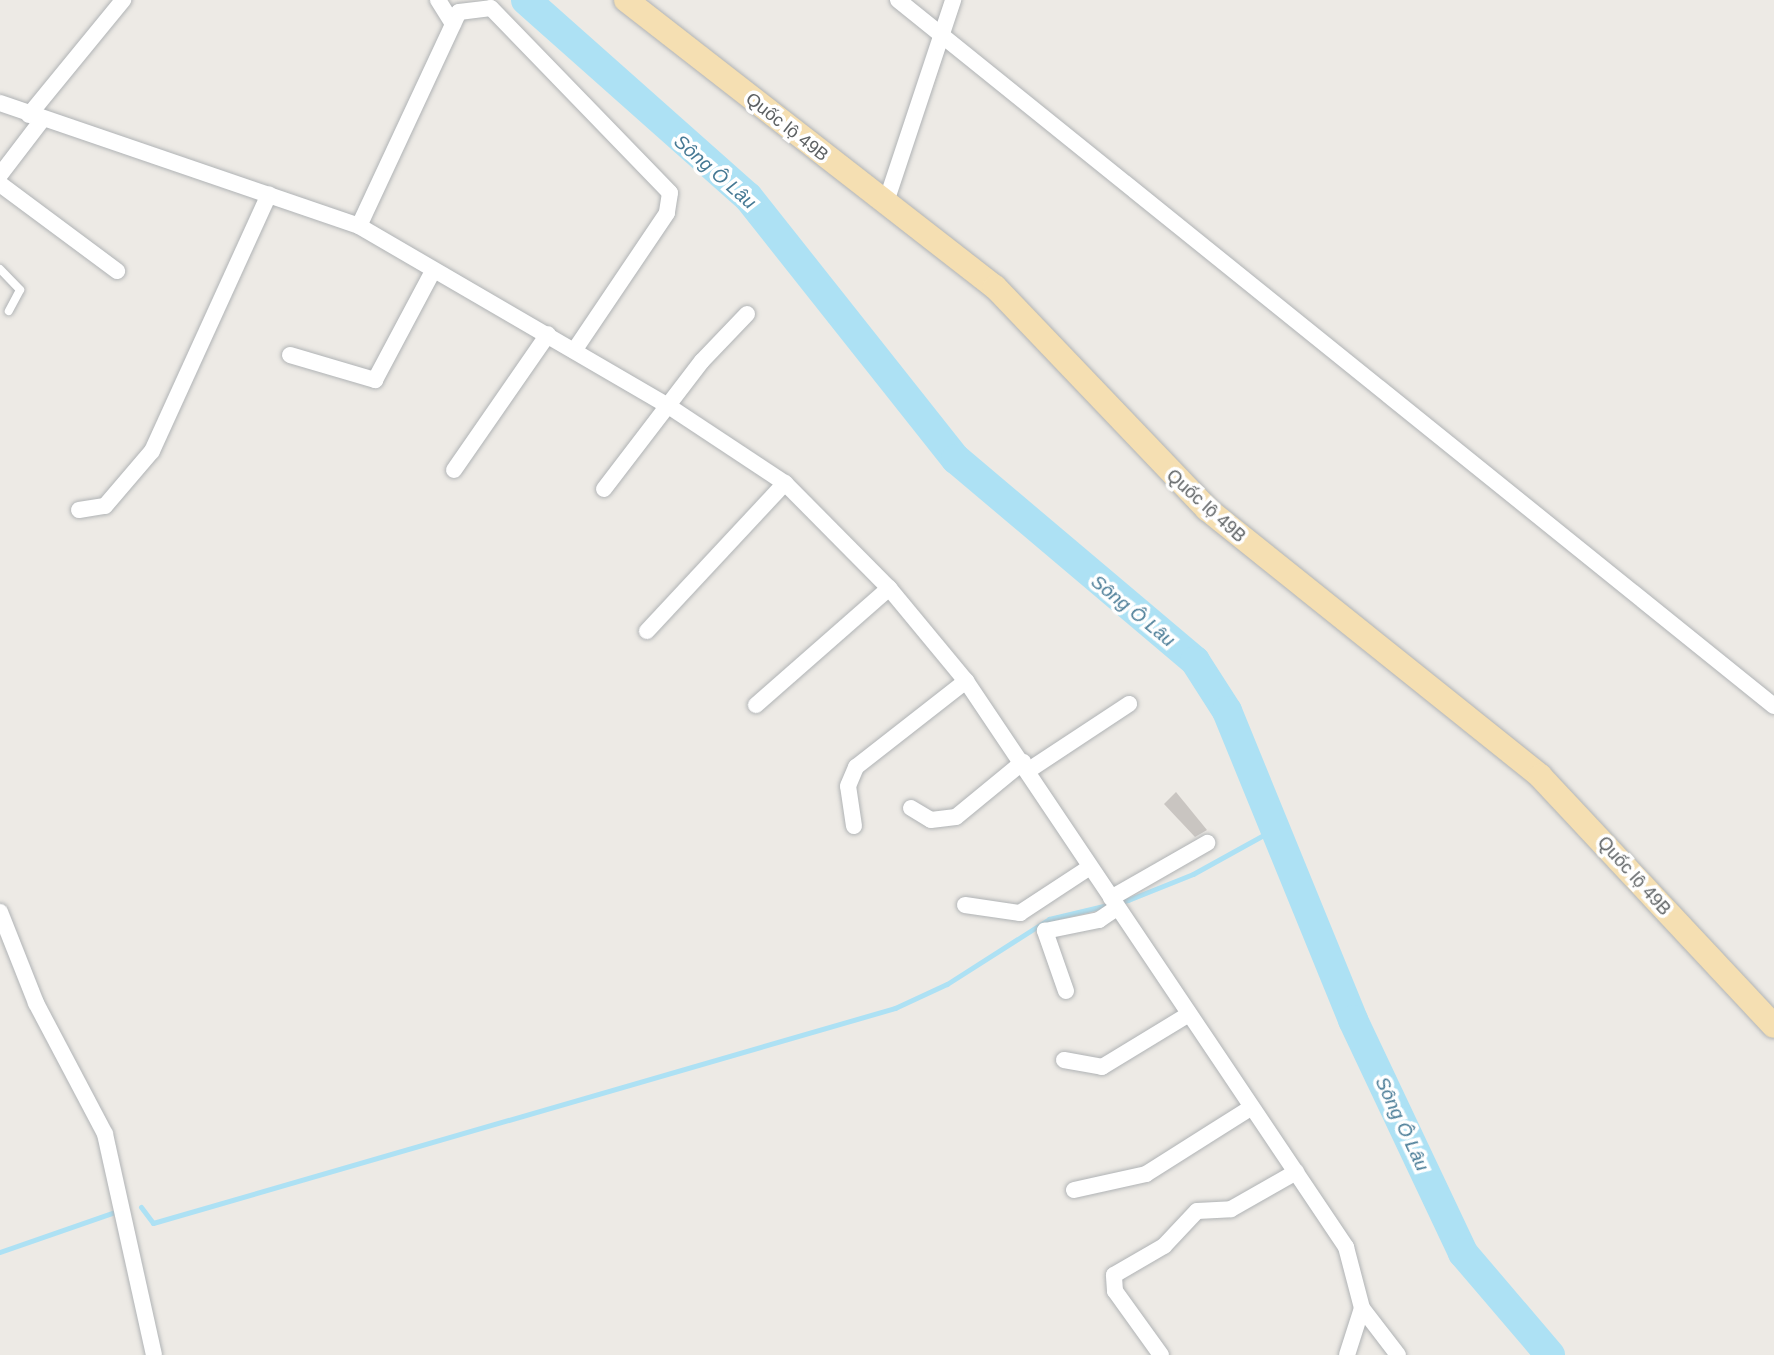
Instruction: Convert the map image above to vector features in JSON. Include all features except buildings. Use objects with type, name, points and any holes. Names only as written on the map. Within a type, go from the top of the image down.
[{"type":"main road","name":"Quốc lộ 49B","points":[[626,0],[885,205],[995,287],[1207,509],[1540,776],[1774,1026]]},
{"type":"street","points":[[0,174],[36,118],[123,0]]},
{"type":"street","points":[[438,0],[453,24]]},
{"type":"street","points":[[898,0],[1774,706]]},
{"type":"street","points":[[885,205],[953,0]]},
{"type":"street","points":[[359,226],[453,24],[466,8],[491,8],[668,186],[667,213],[575,351]]},
{"type":"street","points":[[0,103],[36,118],[359,226],[670,407],[785,483],[889,588],[966,681],[1026,766],[1090,867],[1346,1247],[1362,1308],[1398,1355]]},
{"type":"street","points":[[0,184],[117,271]]},
{"type":"street","points":[[79,510],[105,506],[152,451],[269,194]]},
{"type":"street","points":[[290,355],[374,380],[433,271]]},
{"type":"street","points":[[604,489],[670,407],[702,361],[747,314]]},
{"type":"street","points":[[454,470],[548,334]]},
{"type":"street","points":[[647,631],[785,483]]},
{"type":"street","points":[[756,705],[889,588]]},
{"type":"street","points":[[854,826],[848,786],[856,767],[966,681]]},
{"type":"street","points":[[912,808],[931,820],[956,817],[1026,766],[1129,704]]},
{"type":"street","points":[[1066,991],[1045,931],[1099,920],[1114,903],[1207,843]]},
{"type":"street","points":[[965,905],[1020,913],[1090,867]]},
{"type":"street","points":[[0,912],[36,1003],[105,1134],[154,1355]]},
{"type":"street","points":[[1064,1060],[1102,1067],[1189,1013]]},
{"type":"street","points":[[1074,1190],[1146,1174],[1252,1107]]},
{"type":"street","points":[[1161,1355],[1115,1291],[1114,1275],[1164,1246],[1197,1211],[1231,1209],[1296,1172]]},
{"type":"street","points":[[1347,1355],[1362,1308]]},
{"type":"lane","points":[[0,269],[20,290],[9,311]]},
{"type":"waterway","name":"Sông Ô Lâu","points":[[526,0],[748,197],[956,459],[1195,661],[1227,711],[1353,1020],[1463,1253],[1550,1355]]},
{"type":"waterway","points":[[141,1207],[153,1223],[895,1008],[947,984],[1049,919],[1128,900],[1193,874],[1278,827]]},
{"type":"waterway","points":[[0,1252],[112,1213]]}]
